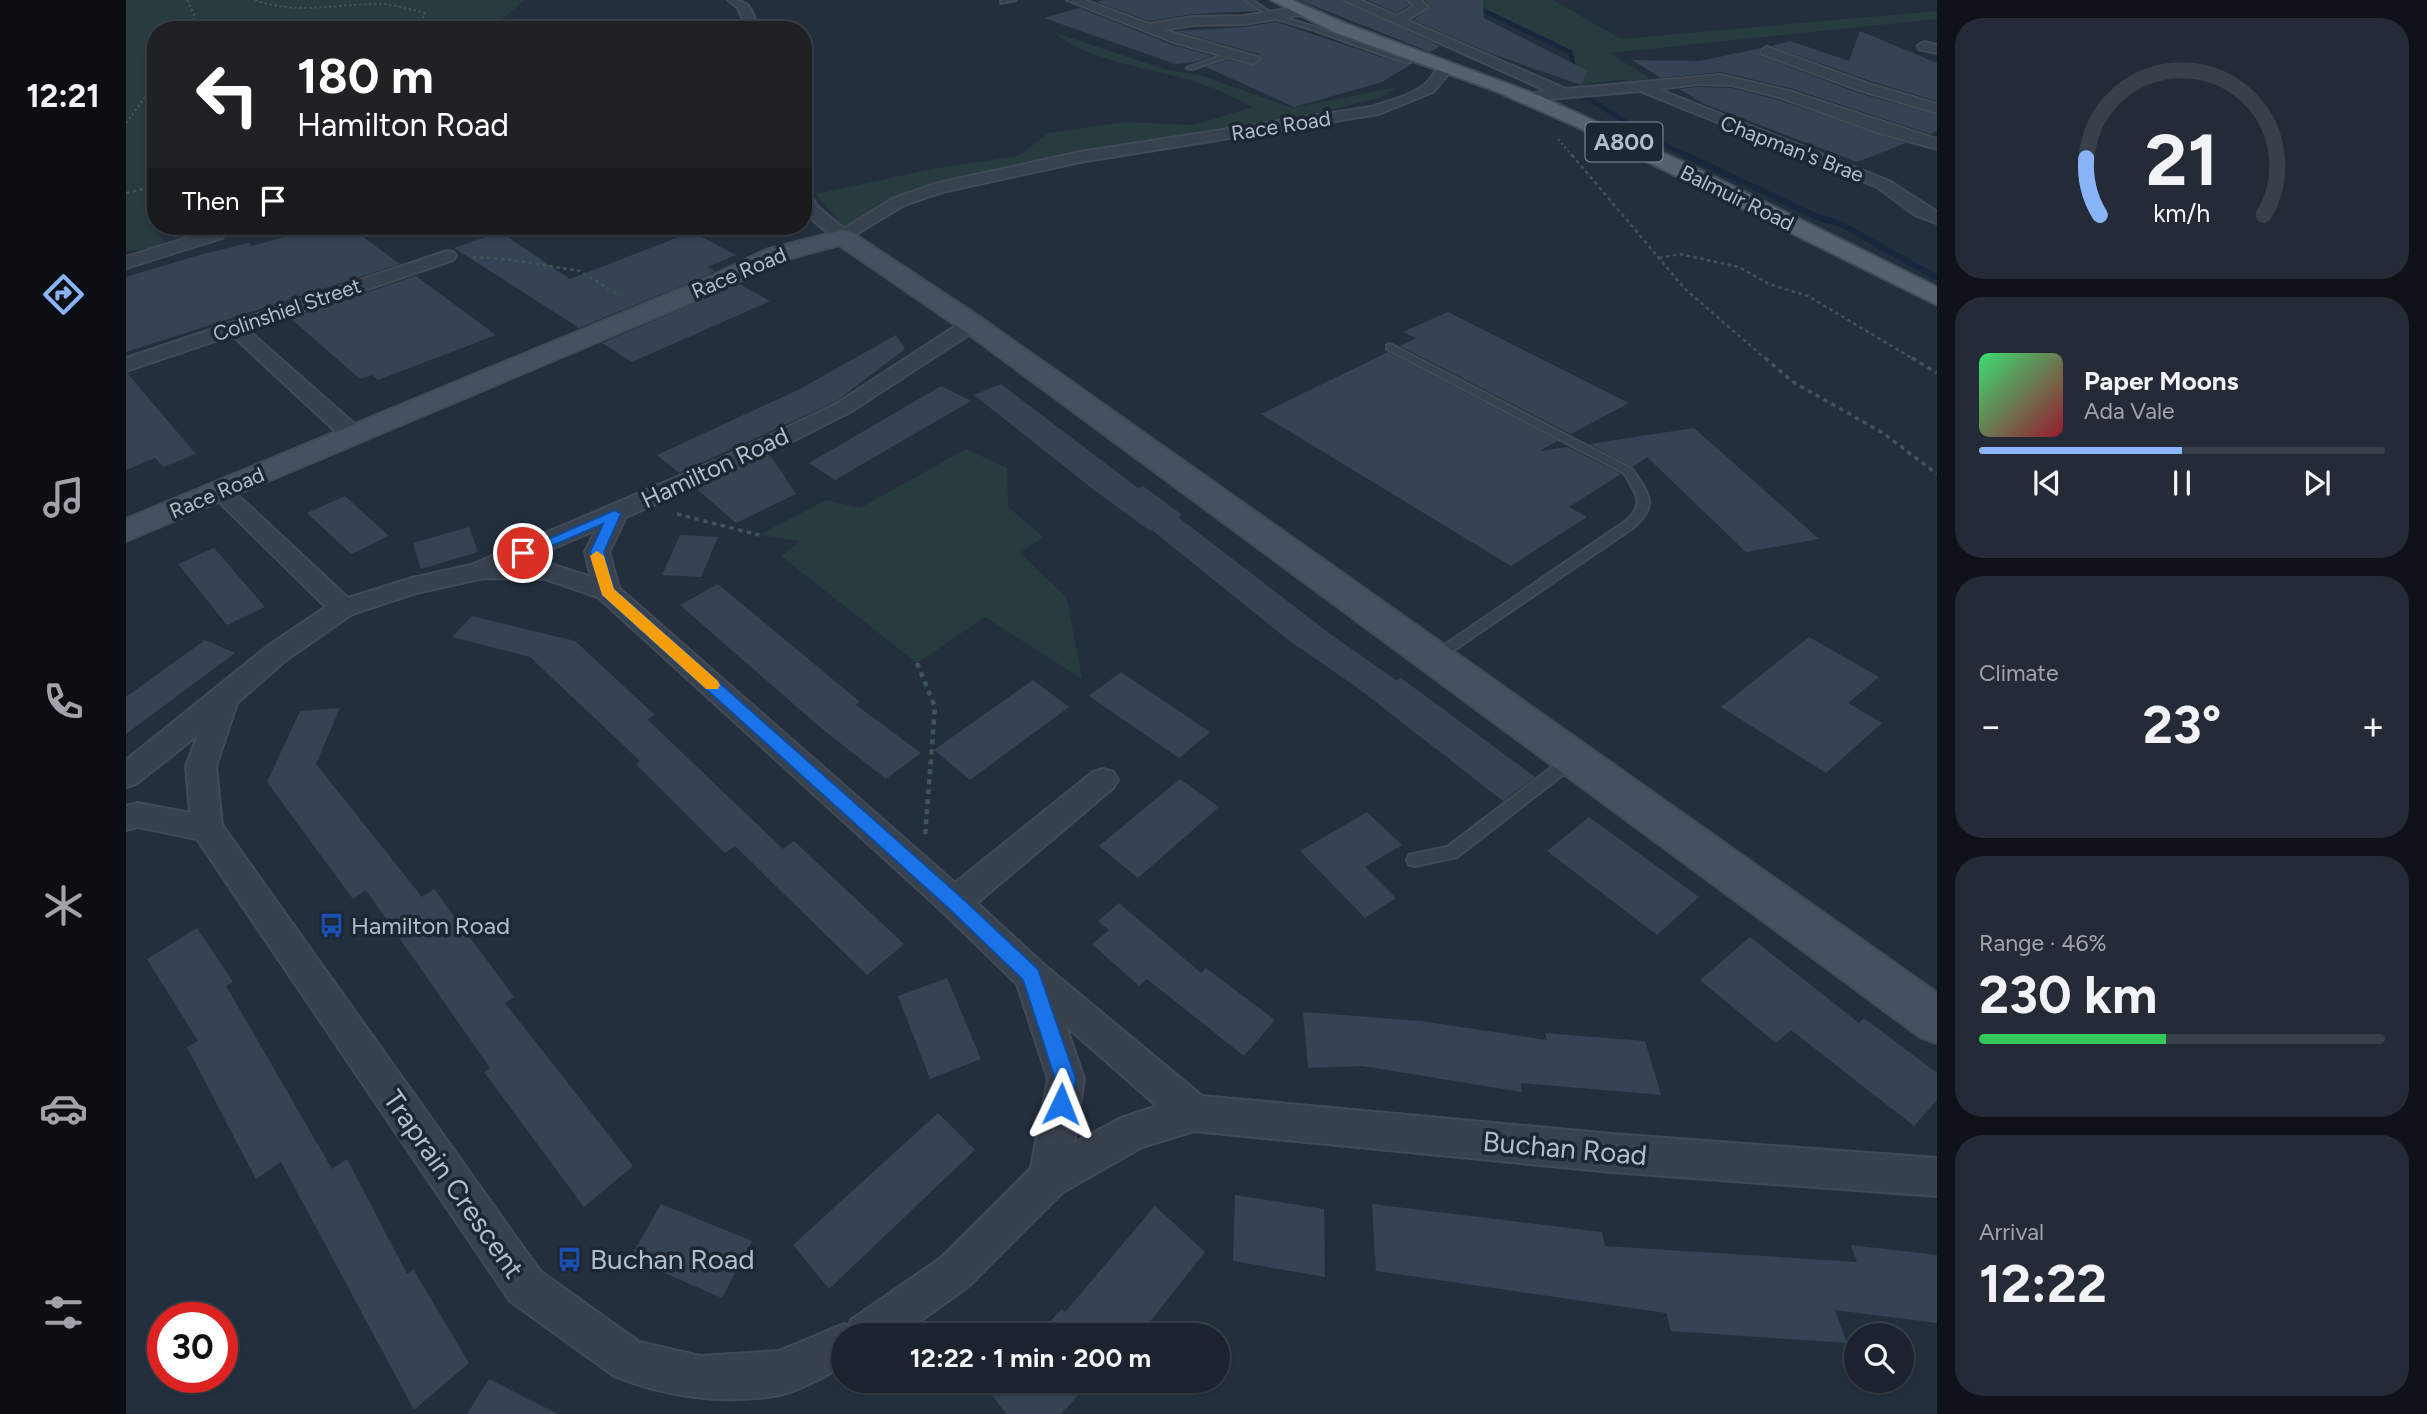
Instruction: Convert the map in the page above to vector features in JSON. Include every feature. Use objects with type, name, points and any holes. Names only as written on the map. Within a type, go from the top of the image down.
[{"type":"main road","name":"A800","points":[[1279,0],[1300,11]]},
{"type":"main road","name":"Balmuir Road","points":[[1300,11],[1363,38],[1530,98],[1937,297]]},
{"type":"street","points":[[734,0],[743,6],[749,21]]},
{"type":"street","points":[[1073,0],[1229,55],[1252,60]]},
{"type":"street","points":[[1350,0],[1561,92]]},
{"type":"street","points":[[1399,20],[1422,7],[1414,0]]},
{"type":"street","points":[[1149,28],[1300,11]]},
{"type":"street","points":[[1760,51],[1937,109]]},
{"type":"street","name":"Race Road","points":[[126,531],[775,255],[843,237],[898,202],[938,188],[1080,158],[1374,111],[1410,98],[1433,85],[1437,74],[1447,66]]},
{"type":"street","name":"Chapman's Brae","points":[[1530,98],[1561,92],[1642,87],[1699,78],[1729,80],[1765,89],[1888,132],[1937,144]]},
{"type":"street","name":"Chapman's Brae","points":[[1642,87],[1883,184],[1921,211],[1937,218]]},
{"type":"street","points":[[812,211],[843,237],[972,324],[1937,1021]]},
{"type":"street","points":[[126,263],[213,235]]},
{"type":"street","name":"Colinshiel Street","points":[[126,365],[447,256]]},
{"type":"street","name":"Hamilton Road","points":[[126,776],[277,653],[343,608],[412,586],[477,572],[741,458],[843,408],[972,324]]},
{"type":"street","points":[[235,328],[352,434]]},
{"type":"street","points":[[221,492],[343,608]]},
{"type":"street","points":[[607,591],[597,552],[615,514]]},
{"type":"street","points":[[477,572],[547,571],[607,591],[954,902],[1031,975],[1194,1113]]},
{"type":"street","name":"Traprain Crescent","points":[[225,698],[201,766],[207,828],[525,1286],[629,1361],[700,1378],[779,1373],[831,1351]]},
{"type":"street","points":[[954,902],[1103,780]]},
{"type":"street","points":[[126,818],[138,815],[207,828]]},
{"type":"street","points":[[883,1323],[955,1272],[1049,1178],[1066,1079],[1031,975]]},
{"type":"street","name":"Buchan Road","points":[[1049,1178],[1134,1131],[1194,1113],[1612,1153],[1937,1177]]},
{"type":"lane","points":[[1003,2],[1013,0]]},
{"type":"lane","points":[[1248,0],[1272,16],[1408,62]]},
{"type":"lane","points":[[1190,68],[1229,55]]},
{"type":"lane","points":[[1390,347],[1628,471],[1644,498],[1642,513],[1630,524],[1435,658]]},
{"type":"lane","points":[[1415,860],[1451,852],[1574,758]]},
{"type":"path","points":[[187,0],[194,14],[194,21]]},
{"type":"path","points":[[255,0],[264,4],[316,10],[377,4],[425,13],[421,21]]},
{"type":"path","points":[[127,121],[147,94]]},
{"type":"path","points":[[1558,138],[1685,289],[1793,382],[1884,433],[1937,474]]},
{"type":"path","points":[[126,193],[147,188]]},
{"type":"path","points":[[1658,258],[1680,254],[1740,267],[1769,284],[1808,296],[1937,373]]},
{"type":"path","points":[[447,256],[506,259],[580,271],[646,312]]},
{"type":"path","points":[[639,504],[759,535]]},
{"type":"path","points":[[917,663],[935,707],[922,874]]},
{"type":"green space","points":[[126,0],[525,0],[499,21],[147,21],[147,235],[160,235],[165,242],[151,248],[126,252]]},
{"type":"green space","points":[[1462,0],[1553,0],[1621,39],[1937,11],[1937,19],[1610,53],[1649,78],[1641,81],[1619,80],[1579,85],[1570,52]]},
{"type":"green space","points":[[1053,32],[1164,69],[1203,76],[1292,108],[1398,87],[1379,98],[1305,116],[939,183],[881,203],[844,228],[816,194],[932,169],[1018,156],[1049,133],[1124,122],[1194,125],[1253,107],[1197,82],[1100,57],[1067,42]]},
{"type":"green space","points":[[966,449],[1007,468],[1008,507],[1043,537],[1020,553],[1067,598],[1082,679],[985,617],[917,663],[781,556],[800,541],[759,535],[826,500],[860,508]]},
{"type":"building","points":[[1242,0],[1257,11],[1193,14],[1149,21],[1097,2]]},
{"type":"building","points":[[1299,0],[1342,0],[1440,46],[1430,52]]},
{"type":"building","points":[[1367,0],[1405,0],[1410,5],[1397,13]]},
{"type":"building","points":[[1425,0],[1483,0],[1484,18],[1588,71],[1581,85],[1487,52],[1413,20],[1431,7]]},
{"type":"building","points":[[1079,8],[1172,45],[1213,56],[1195,62],[1175,64],[1044,18]]},
{"type":"building","points":[[1276,22],[1410,65],[1382,82],[1294,107],[1206,67],[1228,60],[1254,66],[1263,61],[1259,54],[1175,31],[1244,27]]},
{"type":"building","points":[[1860,31],[1937,63],[1937,101],[1771,46],[1790,41],[1849,61]]},
{"type":"building","points":[[1761,48],[1761,56],[1858,93],[1937,115],[1937,131],[1930,134],[1790,88],[1721,72],[1661,78],[1632,60],[1700,61]]},
{"type":"building","points":[[1732,88],[1778,100],[1906,143],[1857,162],[1702,103],[1679,89]]},
{"type":"building","points":[[290,235],[360,235],[400,264],[126,352],[126,277],[199,255],[249,243],[252,246]]},
{"type":"building","points":[[491,235],[504,235],[570,279],[684,235],[698,235],[736,255],[707,267],[715,271],[706,276],[579,328],[454,248]]},
{"type":"building","points":[[416,276],[496,335],[378,380],[372,375],[360,379],[290,318]]},
{"type":"building","points":[[739,284],[770,301],[632,362],[602,343]]},
{"type":"building","points":[[1448,312],[1629,403],[1571,434],[1400,346],[1416,338],[1403,332]]},
{"type":"building","points":[[896,335],[905,349],[835,402],[679,473],[657,455],[800,389]]},
{"type":"building","points":[[1388,352],[1558,441],[1539,451],[1568,447],[1621,474],[1569,507],[1587,517],[1511,566],[1261,414]]},
{"type":"building","points":[[126,373],[196,454],[163,467],[155,458],[126,470]]},
{"type":"building","points":[[1001,384],[1138,488],[1143,486],[1182,515],[1178,517],[1333,636],[1396,680],[1401,678],[1535,777],[1503,801],[1359,689],[1287,639],[1152,530],[1094,490],[974,395]]},
{"type":"building","points":[[941,386],[971,401],[835,480],[809,463]]},
{"type":"building","points":[[1694,428],[1819,539],[1746,552],[1647,457],[1633,467],[1589,444]]},
{"type":"building","points":[[770,455],[796,494],[736,523],[697,489]]},
{"type":"building","points":[[345,496],[389,536],[351,554],[307,513]]},
{"type":"building","points":[[469,527],[478,552],[421,569],[413,543]]},
{"type":"building","points":[[680,535],[718,537],[701,577],[662,575]]},
{"type":"building","points":[[214,548],[265,607],[227,625],[178,564]]},
{"type":"building","points":[[718,584],[860,702],[856,705],[921,753],[886,779],[821,728],[680,605]]},
{"type":"building","points":[[472,616],[575,641],[655,715],[647,719],[783,849],[794,841],[904,944],[867,975],[735,846],[725,853],[636,764],[640,761],[530,657],[452,637]]},
{"type":"building","points":[[1809,637],[1879,677],[1848,703],[1882,723],[1826,773],[1721,707]]},
{"type":"building","points":[[205,640],[235,653],[126,734],[126,697]]},
{"type":"building","points":[[1121,672],[1210,732],[1179,758],[1089,696]]},
{"type":"building","points":[[1033,680],[1069,707],[970,780],[934,750]]},
{"type":"building","points":[[340,708],[316,764],[422,897],[434,889],[514,997],[505,1003],[633,1166],[584,1207],[484,1072],[490,1068],[366,890],[353,899],[267,782],[300,711]]},
{"type":"building","points":[[1180,779],[1219,807],[1138,878],[1099,846]]},
{"type":"building","points":[[1367,812],[1402,845],[1365,867],[1396,898],[1365,918],[1300,851]]},
{"type":"building","points":[[1589,817],[1699,897],[1657,935],[1547,851]]},
{"type":"building","points":[[1119,903],[1201,973],[1206,968],[1275,1020],[1244,1056],[1147,979],[1139,986],[1092,944],[1109,930],[1098,921]]},
{"type":"building","points":[[197,928],[233,982],[226,986],[332,1169],[347,1159],[407,1274],[413,1269],[469,1363],[414,1410],[281,1162],[256,1179],[187,1047],[198,1041],[147,959]]},
{"type":"building","points":[[1750,937],[1859,1023],[1864,1018],[1937,1073],[1937,1100],[1914,1126],[1791,1030],[1776,1043],[1700,980]]},
{"type":"building","points":[[947,978],[981,1059],[930,1079],[898,996]]},
{"type":"building","points":[[1303,1012],[1421,1021],[1547,1040],[1545,1033],[1645,1041],[1661,1095],[1521,1083],[1522,1092],[1362,1066],[1308,1068]]},
{"type":"building","points":[[938,1113],[975,1150],[829,1289],[793,1245]]},
{"type":"building","points":[[1235,1195],[1324,1209],[1325,1277],[1233,1261]]},
{"type":"building","points":[[661,1204],[752,1241],[722,1298],[630,1258]]},
{"type":"building","points":[[1372,1204],[1602,1232],[1605,1246],[1857,1262],[1851,1245],[1937,1255],[1937,1323],[1835,1310],[1844,1335],[1844,1343],[1671,1331],[1666,1313],[1376,1271]]},
{"type":"building","points":[[1155,1206],[1205,1252],[1149,1323],[1049,1323],[1062,1309],[1065,1312]]},
{"type":"building","points":[[489,1379],[558,1414],[467,1414]]},
{"type":"building","points":[[990,1393],[1081,1393],[1061,1414],[1006,1414]]},
{"type":"waterway","points":[[1462,0],[1570,52],[1576,74]]},
{"type":"waterway","points":[[1586,97],[1656,141],[1690,157]]},
{"type":"waterway","points":[[1686,155],[1817,217],[1841,224],[1937,278]]},
{"type":"slow traffic","points":[[597,556],[607,591],[712,685]]},
{"type":"place","name":"Hamilton Road","points":[[331,926]]},
{"type":"place","name":"Buchan Road","points":[[570,1259]]},
{"type":"route","points":[[523,553],[615,514],[597,552],[607,591],[954,902],[1031,975],[1066,1079],[1061,1104]]}]
